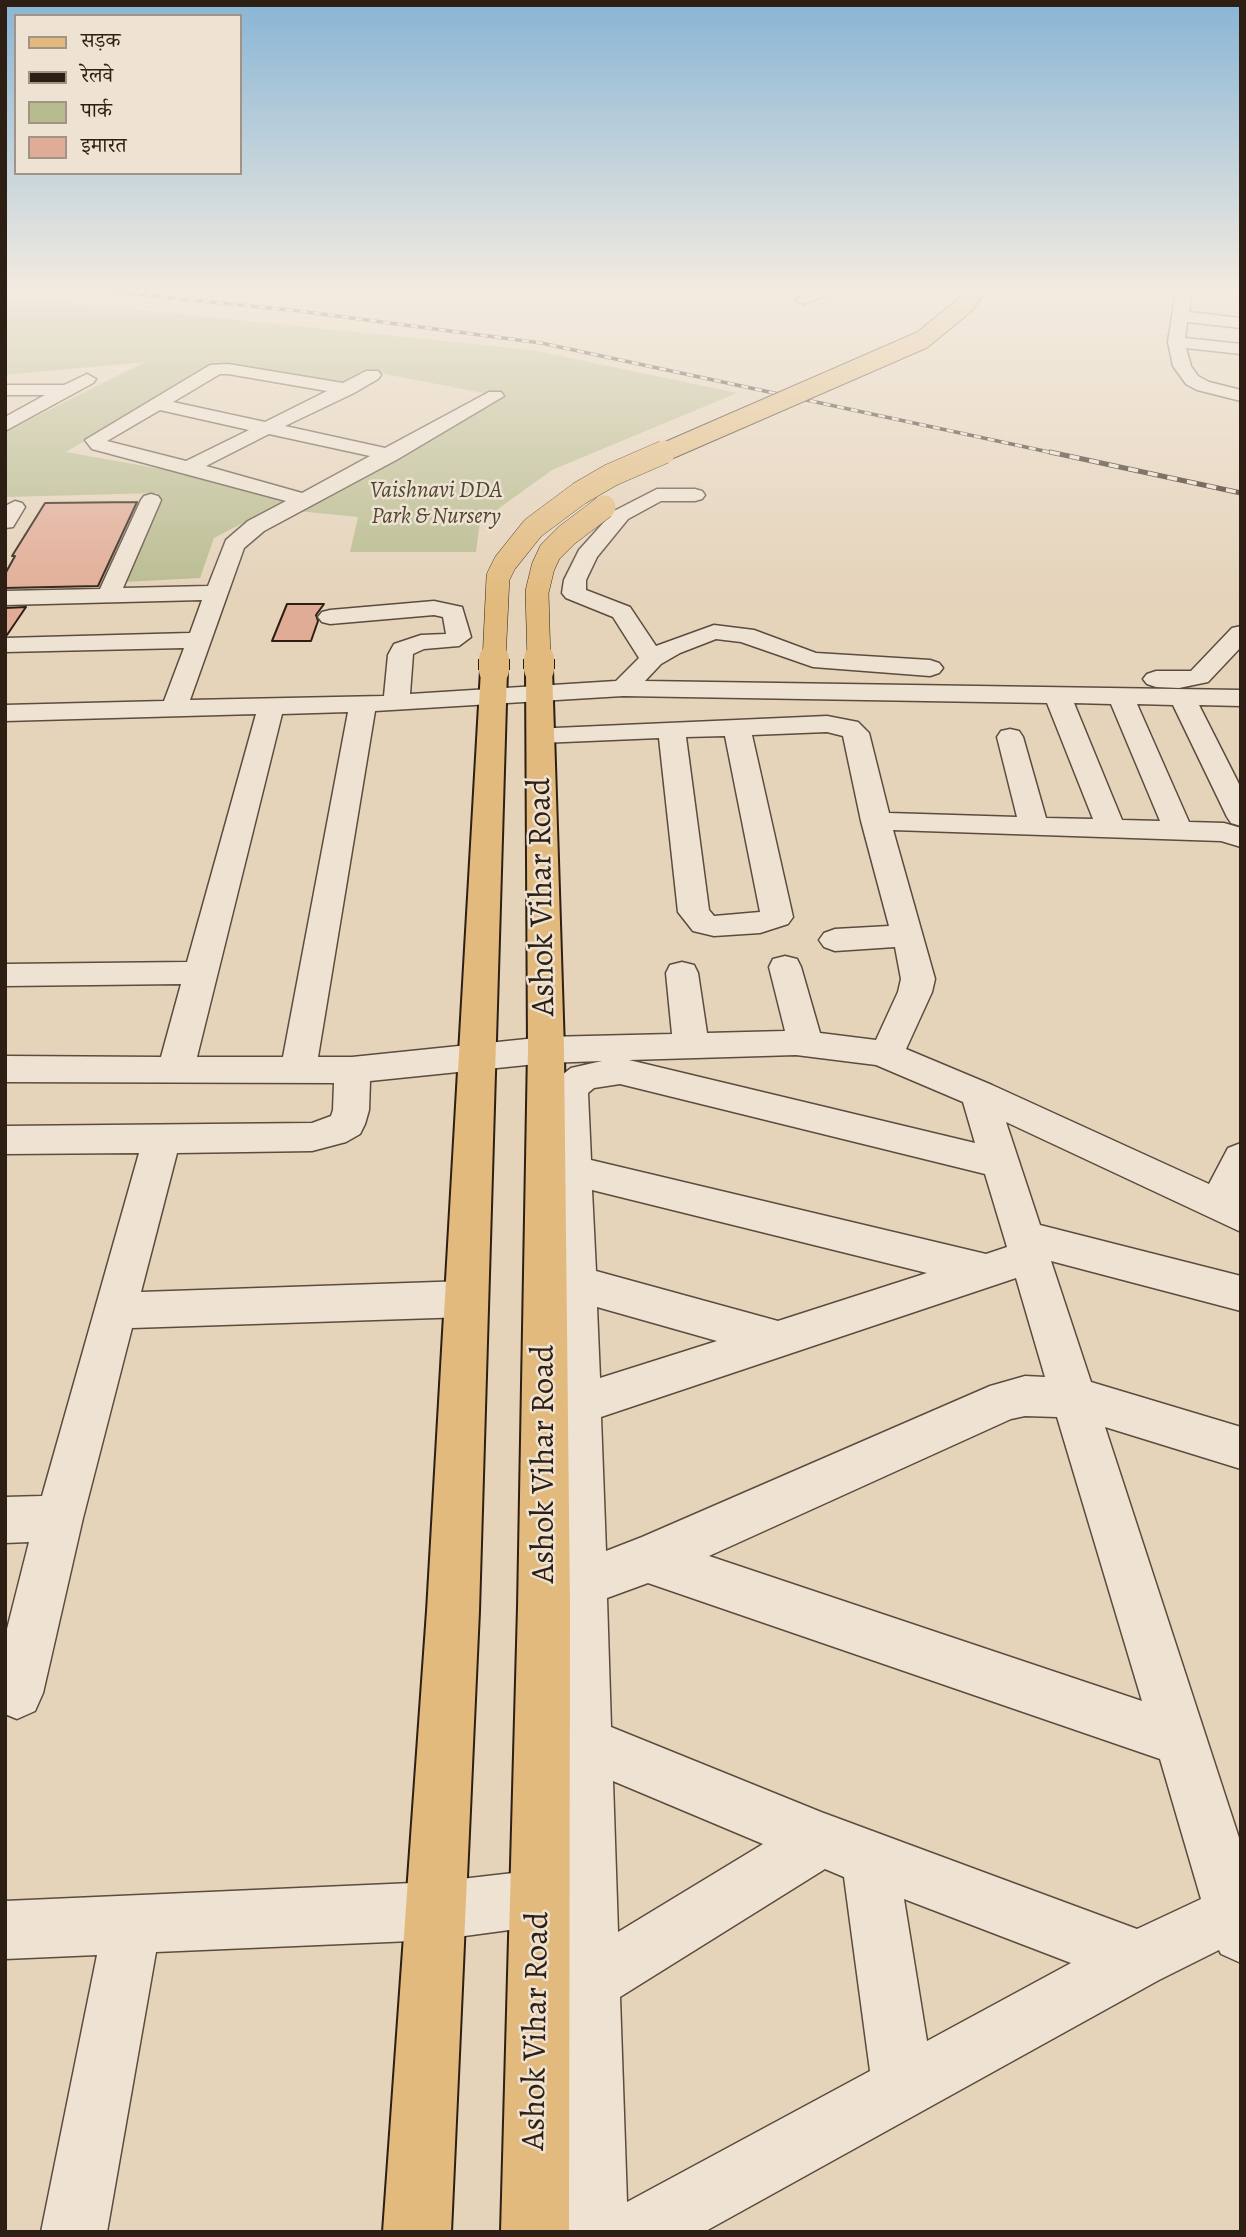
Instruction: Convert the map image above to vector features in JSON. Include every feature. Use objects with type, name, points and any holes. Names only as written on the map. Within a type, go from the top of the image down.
[{"type":"main road","name":"Ashok Vihar Road","points":[[417,2232],[453,1611],[498,577],[533,528],[580,493],[611,475],[794,395]]},
{"type":"main road","name":"Ashok Vihar Road","points":[[535,2232],[544,1607],[546,1050],[537,592],[539,578],[550,552],[567,535],[603,508],[677,472]]},
{"type":"street","points":[[5,425],[58,395]]},
{"type":"street","points":[[171,395],[94,442],[305,500]]},
{"type":"street","points":[[189,467],[336,395]]},
{"type":"street","points":[[174,710],[234,545],[256,526],[495,396]]},
{"type":"street","points":[[276,400],[314,407]]},
{"type":"street","points":[[158,404],[391,454]]},
{"type":"street","points":[[652,659],[622,612],[575,593],[575,580],[587,555],[621,515],[657,495],[695,495]]},
{"type":"street","points":[[108,596],[151,500]]},
{"type":"street","points":[[5,598],[216,593]]},
{"type":"street","points":[[331,617],[434,608],[454,612],[459,638],[421,642],[403,649],[400,655],[396,703]]},
{"type":"street","points":[[623,688],[652,659],[689,639],[725,632],[745,635],[800,657],[833,664],[1180,680],[1199,677],[1241,633]]},
{"type":"street","points":[[5,645],[199,640]]},
{"type":"street","points":[[5,713],[396,703],[494,684],[540,700],[672,732],[827,724],[849,727],[860,741],[876,821],[916,970],[915,992],[886,1055]]},
{"type":"street","points":[[540,700],[623,688],[1235,698],[1241,725]]},
{"type":"street","points":[[1057,694],[1111,829]]},
{"type":"street","points":[[1121,696],[1179,832]]},
{"type":"street","points":[[876,821],[1179,832],[1239,830],[1182,697]]},
{"type":"street","points":[[298,1069],[363,704]]},
{"type":"street","points":[[176,1068],[271,706]]},
{"type":"street","points":[[672,732],[694,912],[704,924],[714,926],[760,923],[777,916],[737,729]]},
{"type":"street","points":[[1010,737],[1034,827]]},
{"type":"street","points":[[835,940],[908,936]]},
{"type":"street","points":[[785,967],[806,1044]]},
{"type":"street","points":[[5,975],[203,973]]},
{"type":"street","points":[[682,973],[691,1044]]},
{"type":"street","points":[[5,1069],[352,1070],[546,1050],[691,1044],[806,1044],[863,1049],[886,1055],[979,1094],[1229,1211],[1241,1158]]},
{"type":"street","points":[[5,1140],[312,1137],[333,1132],[347,1124],[351,1110],[352,1070]]},
{"type":"street","points":[[595,2232],[570,1088],[584,1077],[608,1071],[646,1076],[999,1163]]},
{"type":"street","points":[[638,2232],[1138,1959],[1234,1893],[1180,1740],[1073,1397],[1012,1255],[999,1163],[979,1094]]},
{"type":"street","points":[[17,1693],[59,1518],[162,1138]]},
{"type":"street","points":[[572,1170],[1012,1255],[1241,1294]]},
{"type":"street","points":[[579,1405],[780,1340],[1012,1255]]},
{"type":"street","points":[[575,1283],[780,1340]]},
{"type":"street","points":[[115,1311],[466,1298]]},
{"type":"street","points":[[581,1584],[648,1559],[1006,1400],[1025,1396],[1073,1397],[1241,1448]]},
{"type":"street","points":[[5,1520],[59,1518]]},
{"type":"street","points":[[648,1559],[1180,1740]]},
{"type":"street","points":[[584,1742],[846,1849],[1138,1959]]},
{"type":"street","points":[[589,1983],[846,1849]]},
{"type":"street","points":[[846,1849],[903,2087]]},
{"type":"street","points":[[5,1930],[435,1911],[539,1898]]},
{"type":"street","points":[[74,2232],[132,1924]]},
{"type":"green space","points":[[78,395],[161,395],[66,452],[195,475],[283,502],[214,538],[200,578],[124,582],[158,493],[5,497],[5,432]]},
{"type":"green space","name":"Vaishnavi DDA Park & Nursery","points":[[486,395],[731,395],[552,470],[480,522],[476,552],[350,552],[358,517],[278,509]]},
{"type":"building","points":[[137,502],[98,586],[5,588],[5,574],[15,556],[12,556],[45,503]]},
{"type":"building","points":[[287,604],[324,604],[316,615],[318,621],[311,641],[272,641]]},
{"type":"building","points":[[26,607],[7,635],[5,635],[5,608]]},
{"type":"railway","points":[[785,395],[1058,454]]},
{"type":"railway","points":[[1050,452],[1241,493]]}]
